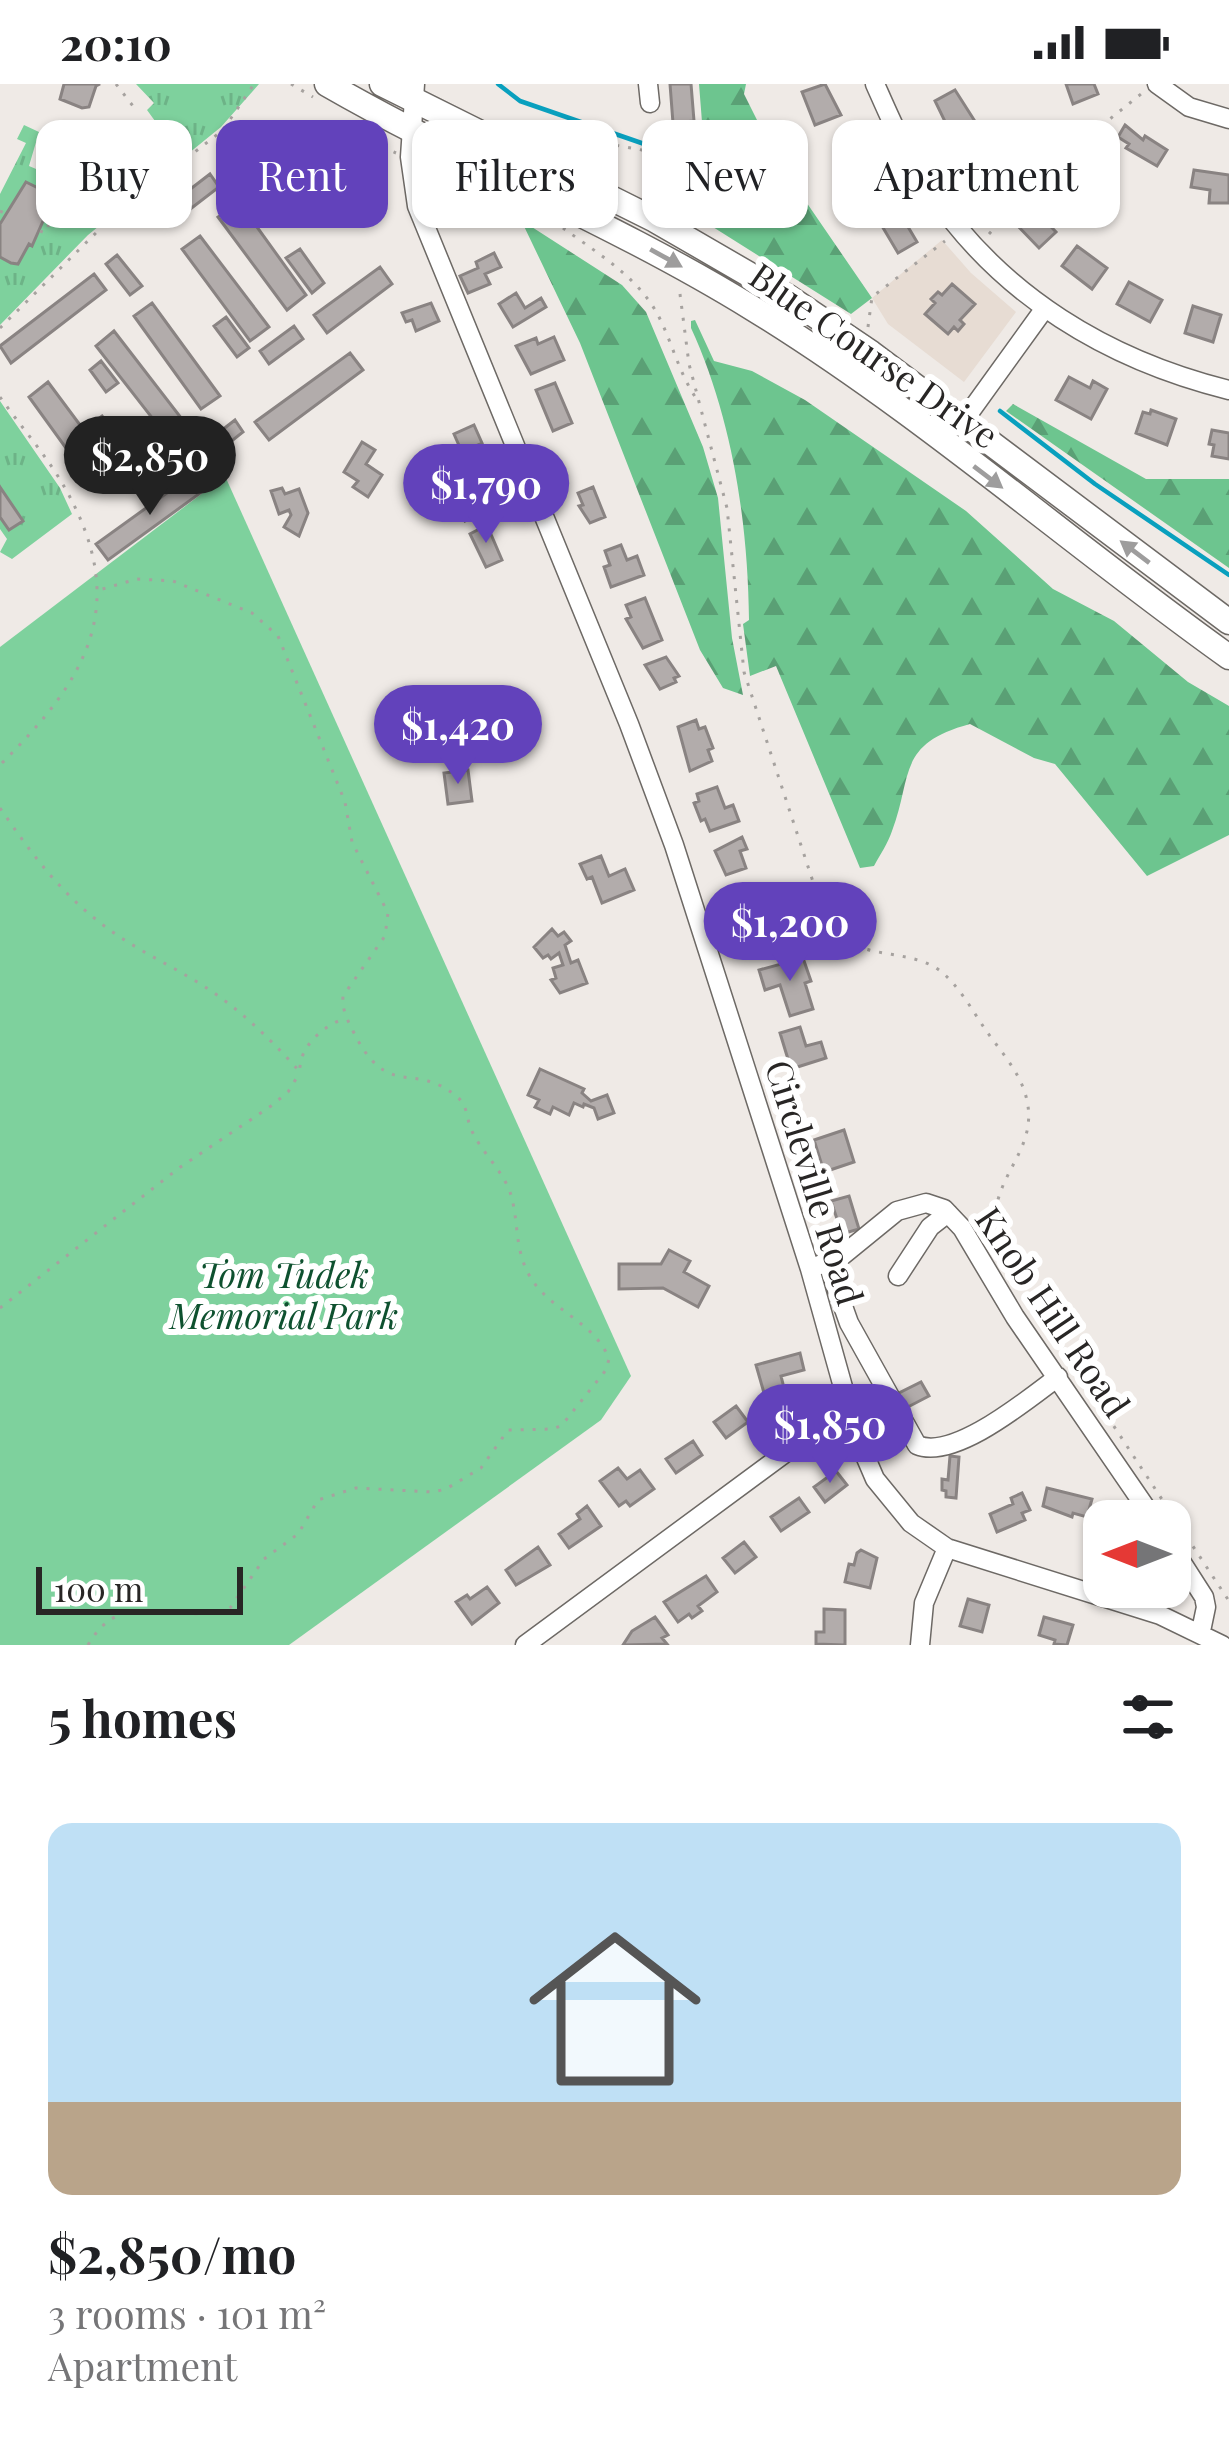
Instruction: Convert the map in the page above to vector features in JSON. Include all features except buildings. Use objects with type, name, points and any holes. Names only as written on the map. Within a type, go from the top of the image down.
[{"type":"main road","name":"Blue Course Drive","points":[[327,84],[410,144]]},
{"type":"main road","name":"Blue Course Drive","points":[[382,84],[414,92],[700,244],[830,324],[1229,622]]},
{"type":"main road","name":"Blue Course Drive","points":[[607,228],[667,258],[798,337],[1229,656]]},
{"type":"street","points":[[875,84],[927,187],[991,262],[1045,308],[1132,360],[1229,390]]},
{"type":"street","points":[[1150,89],[1229,119]]},
{"type":"street","name":"Circleville Road","points":[[412,185],[414,92]]},
{"type":"street","name":"Circleville Road","points":[[424,228],[667,825],[819,1266],[849,1411],[864,1458],[886,1496],[911,1523],[947,1548],[1160,1615],[1222,1645]]},
{"type":"street","points":[[962,423],[1045,308]]},
{"type":"street","name":"Knob Hill Road","points":[[819,1266],[897,1211],[926,1203],[939,1206],[962,1228],[1015,1318],[1141,1500]]},
{"type":"street","points":[[898,1276],[930,1227],[948,1213]]},
{"type":"street","points":[[819,1266],[917,1444],[940,1448],[964,1438],[1058,1377]]},
{"type":"street","points":[[525,1645],[849,1411]]},
{"type":"street","points":[[920,1645],[924,1603],[947,1548]]},
{"type":"street","points":[[1191,1577],[1204,1597],[1201,1631]]},
{"type":"street","points":[[549,1627],[562,1645]]},
{"type":"path","points":[[116,84],[136,110]]},
{"type":"path","points":[[0,328],[114,215],[223,130],[254,84]]},
{"type":"path","points":[[989,234],[1060,159],[1150,89]]},
{"type":"path","points":[[388,146],[410,144]]},
{"type":"path","points":[[40,231],[45,233],[47,228]]},
{"type":"path","points":[[563,228],[612,265],[651,303],[677,368],[698,402]]},
{"type":"path","points":[[865,332],[872,297],[946,239]]},
{"type":"path","points":[[680,294],[698,402],[728,508],[744,672],[819,900],[850,944],[928,964],[948,978],[1022,1084],[1028,1106],[1027,1134],[996,1201],[996,1241],[1229,1601]]},
{"type":"path","points":[[0,397],[64,488],[90,550],[99,590],[92,634],[74,676],[0,765]]},
{"type":"path","points":[[88,1645],[112,1619],[136,1610],[206,1613],[230,1608],[269,1553],[298,1534],[318,1500],[356,1488],[433,1492],[456,1485],[481,1468],[508,1430],[562,1425],[608,1366],[602,1344],[549,1302],[528,1274],[516,1243],[509,1190],[472,1132],[464,1104],[434,1084],[381,1071],[346,1018],[344,996],[385,936],[388,914],[352,842],[345,802],[278,635],[252,613],[173,581],[137,579],[99,590]]},
{"type":"path","points":[[0,808],[47,874],[82,909],[129,944],[218,995],[299,1072]]},
{"type":"path","points":[[0,1308],[179,1168],[288,1092],[302,1054],[323,1028],[346,1018]]},
{"type":"shaded area","points":[[942,240],[1016,312],[964,382],[888,324],[872,298]]},
{"type":"green space","points":[[136,84],[259,84],[227,120],[216,120],[216,131],[192,151],[192,120],[154,120],[147,110],[154,103]]},
{"type":"green space","points":[[699,84],[746,84],[744,94],[757,120],[702,120]]},
{"type":"green space","points":[[24,125],[36,131],[29,166],[36,169],[36,228],[97,228],[0,325],[0,194],[26,143],[17,139]]},
{"type":"green space","points":[[808,205],[872,298],[851,314],[715,228],[808,228]]},
{"type":"green space","points":[[525,228],[533,228],[622,285],[646,312],[703,447],[718,498],[732,638],[743,695],[723,688],[700,650],[580,343]]},
{"type":"green space","points":[[695,320],[714,361],[752,371],[805,400],[966,511],[1053,589],[1114,621],[1188,682],[1229,706],[1229,835],[1147,876],[1055,764],[970,724],[946,732],[918,752],[886,844],[874,866],[860,868],[776,666],[750,676],[743,624],[749,620],[741,508],[717,397],[691,328]]},
{"type":"green space","points":[[0,401],[60,488],[72,514],[12,559],[0,552],[7,539],[0,529]]},
{"type":"green space","points":[[1013,404],[1146,479],[1229,479],[1229,568],[1006,411]]},
{"type":"green space","name":"Tom Tudek Memorial Park","points":[[225,476],[631,1376],[601,1420],[289,1645],[0,1645],[0,647]]},
{"type":"waterway","points":[[498,84],[520,101],[642,143]]},
{"type":"waterway","points":[[1000,411],[1095,484],[1229,575]]}]
